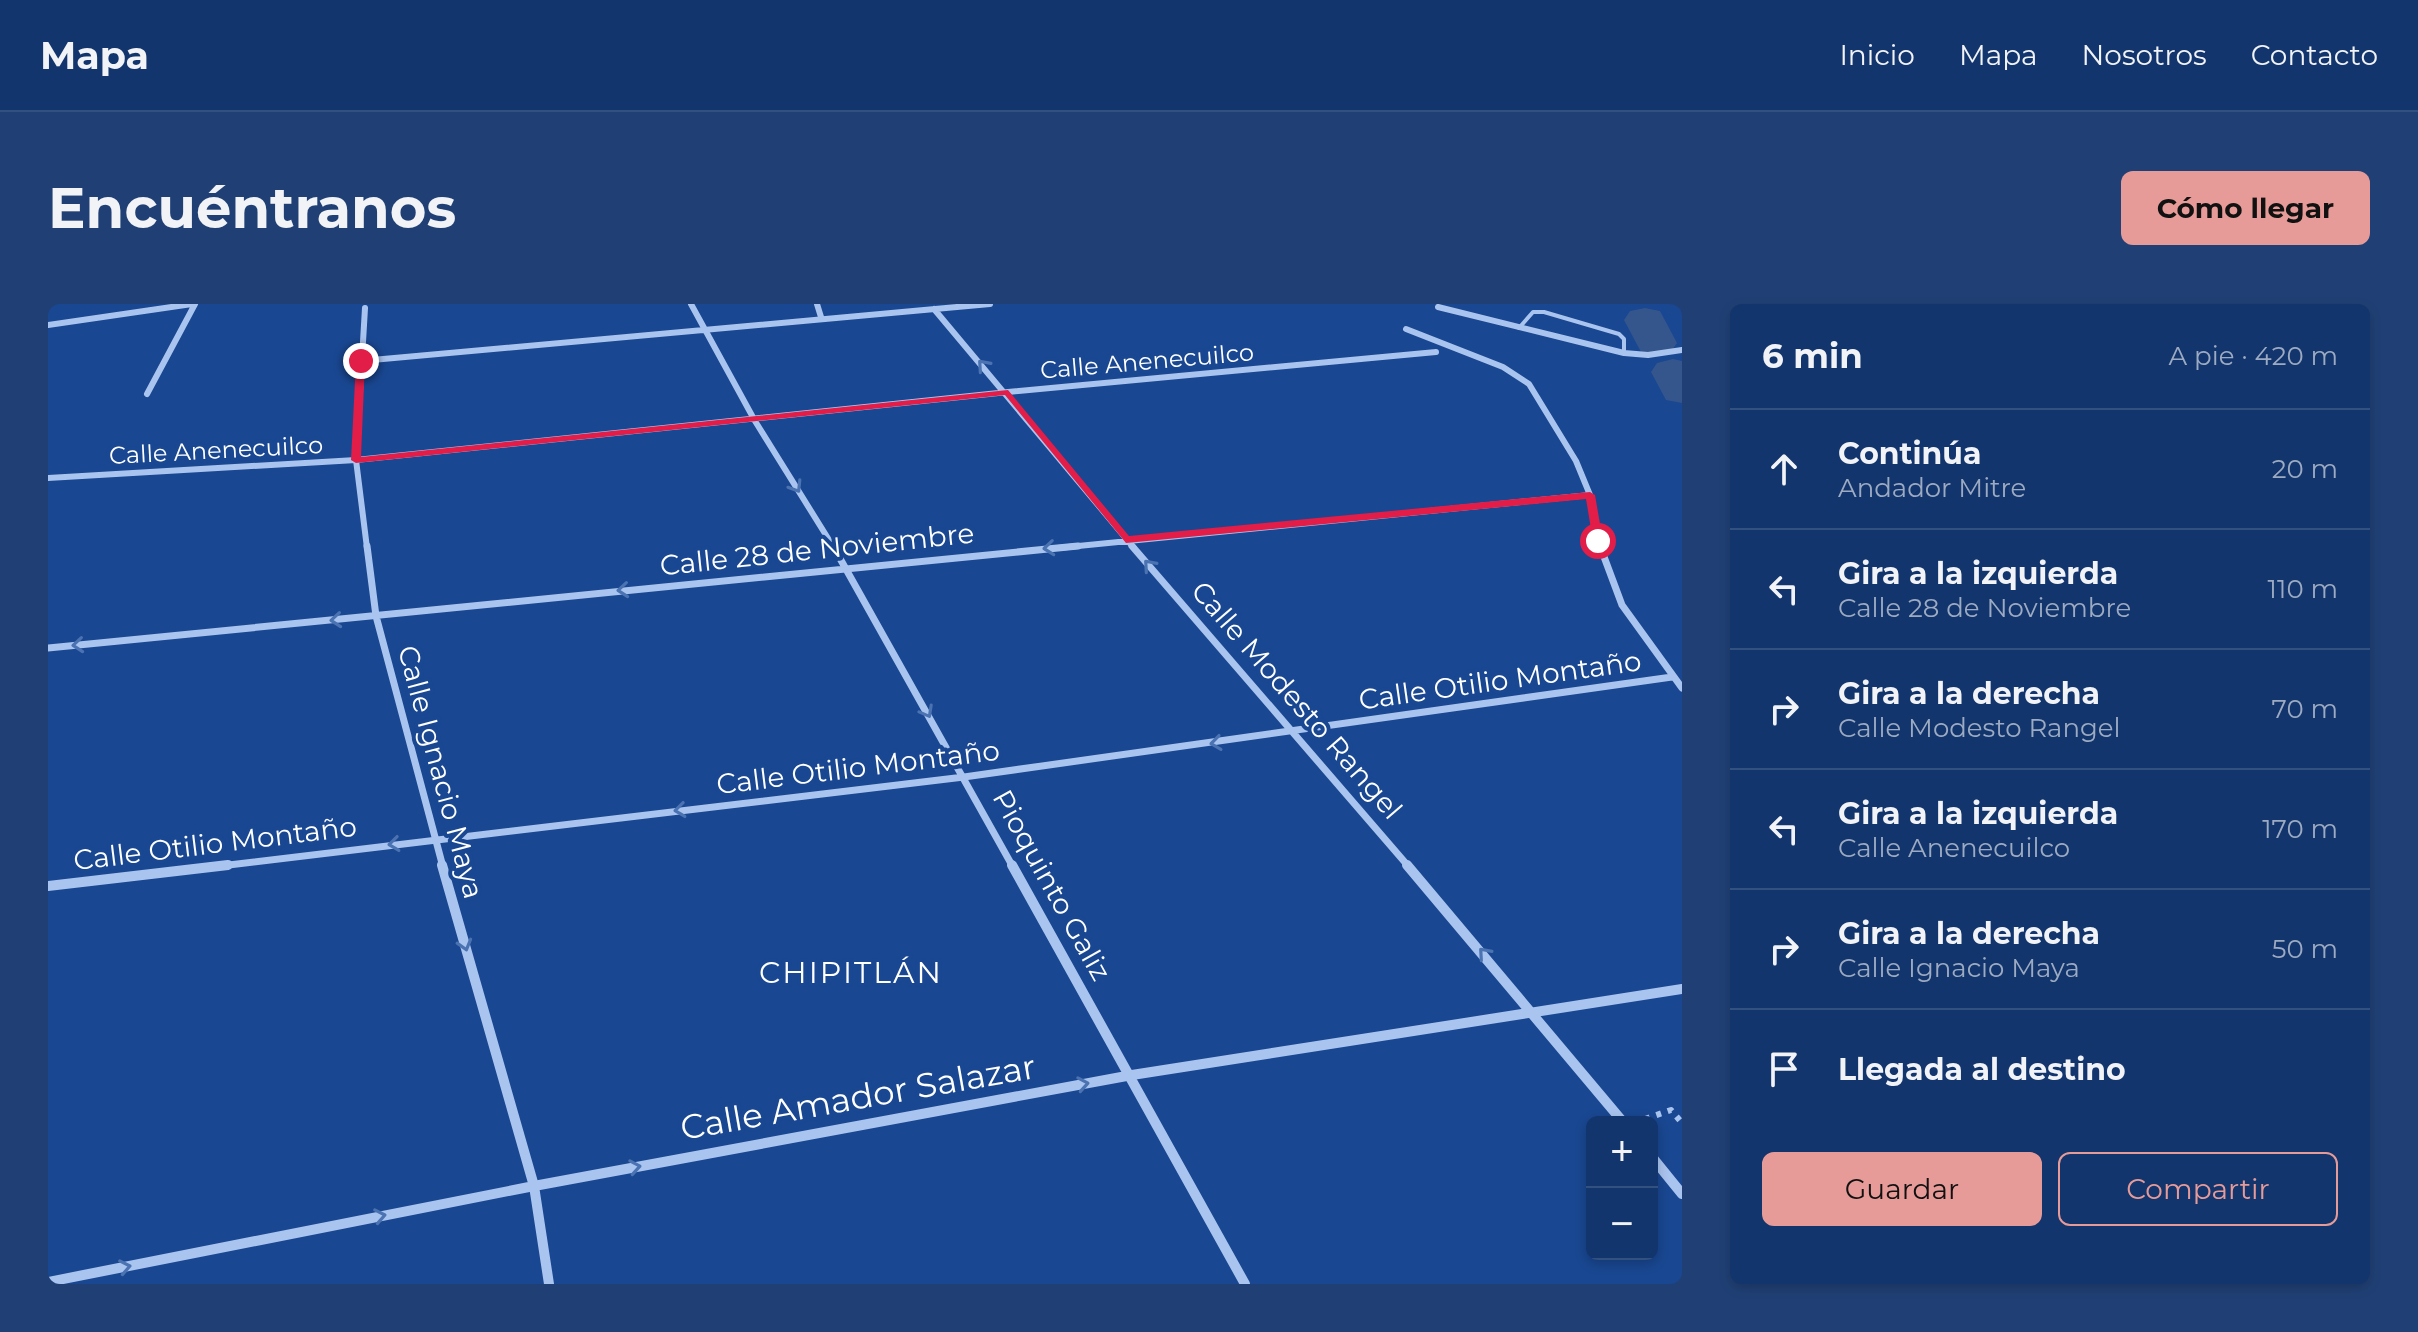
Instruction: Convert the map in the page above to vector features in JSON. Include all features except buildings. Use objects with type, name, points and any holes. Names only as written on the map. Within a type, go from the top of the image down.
[{"type":"street","points":[[48,325],[194,304]]},
{"type":"street","points":[[147,394],[194,304]]},
{"type":"street","name":"Pioquinto Galiz","points":[[691,304],[755,421],[847,569],[1132,1075],[1245,1284]]},
{"type":"street","points":[[817,304],[821,317]]},
{"type":"street","points":[[361,361],[990,304]]},
{"type":"street","points":[[1438,307],[1624,353],[1648,355],[1682,350]]},
{"type":"street","name":"Calle Ignacio Maya","points":[[365,308],[356,460],[376,616],[435,839],[534,1186],[549,1284]]},
{"type":"street","name":"Calle Modesto Rangel","points":[[934,309],[1008,392],[1126,539],[1534,1012],[1618,1116]]},
{"type":"street","points":[[1406,329],[1503,367],[1529,384],[1576,461],[1590,495],[1598,541],[1622,605],[1682,688]]},
{"type":"street","name":"Calle Anenecuilco","points":[[48,478],[356,460],[755,421],[1008,392],[1436,352]]},
{"type":"street","name":"Calle 28 de Noviembre","points":[[48,648],[1590,495]]},
{"type":"street","name":"Calle Otilio Montaño","points":[[48,886],[964,777],[1672,677]]},
{"type":"street","name":"Calle Amador Salazar","points":[[48,1282],[534,1186],[1132,1075],[1682,989]]},
{"type":"street","points":[[1658,1164],[1682,1194]]},
{"type":"lane","points":[[1519,328],[1533,312],[1544,312],[1619,334],[1624,339],[1624,353]]},
{"type":"path","points":[[1654,1116],[1671,1110],[1682,1123]]},
{"type":"waterway","points":[[1645,320],[1656,343]]},
{"type":"waterway","points":[[1673,372],[1682,390]]},
{"type":"district","name":"CHIPITLÁN","points":[[851,972]]},
{"type":"route","points":[[361,361],[356,460],[755,421],[1008,392],[1126,539],[1590,495],[1598,541]]}]
